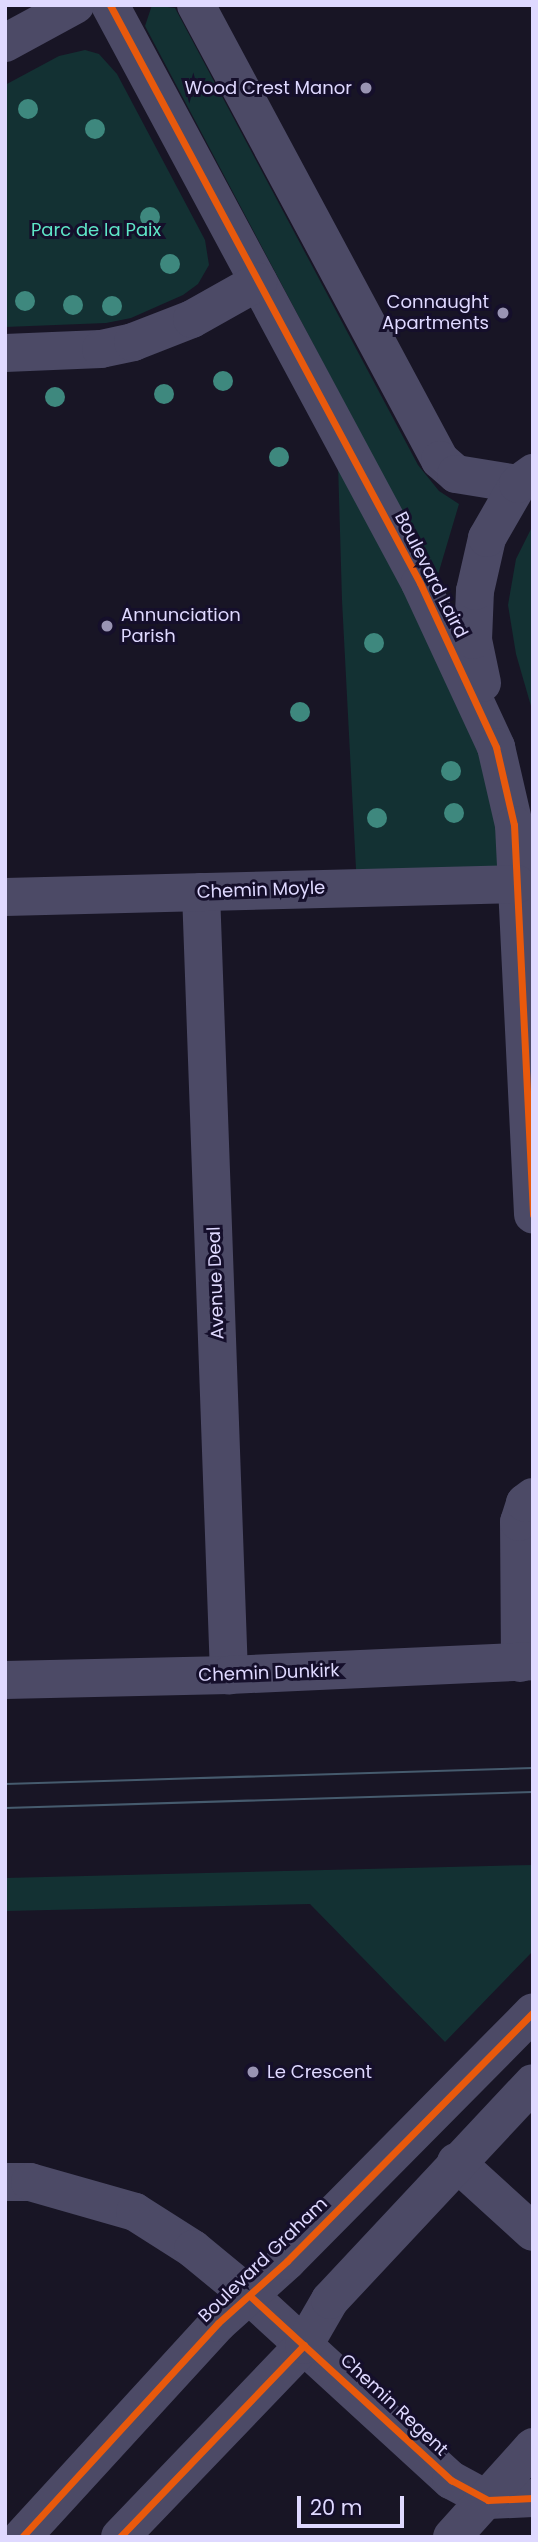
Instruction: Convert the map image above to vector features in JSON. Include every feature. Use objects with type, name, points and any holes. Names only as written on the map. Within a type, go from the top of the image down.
[{"type":"street","points":[[5,43],[75,5]]},
{"type":"street","name":"Boulevard Laird","points":[[110,5],[420,583],[496,747],[514,825],[533,1215]]},
{"type":"street","points":[[196,5],[440,460],[456,474],[525,478],[487,538],[475,591],[473,640],[496,747]]},
{"type":"street","points":[[5,353],[101,349],[133,342],[192,319],[258,282]]},
{"type":"street","name":"Chemin Moyle","points":[[5,897],[517,884]]},
{"type":"street","name":"Avenue Deal","points":[[201,892],[229,1675]]},
{"type":"street","points":[[527,1662],[519,1522],[525,1503],[533,1497]]},
{"type":"street","name":"Chemin Dunkirk","points":[[5,1681],[229,1675],[527,1662]]},
{"type":"street","name":"Boulevard Graham","points":[[22,2537],[218,2323],[250,2296],[533,2012]]},
{"type":"street","points":[[120,2537],[304,2346],[330,2300],[456,2162],[533,2083]]},
{"type":"street","points":[[456,2162],[533,2232]]},
{"type":"street","name":"Chemin Regent","points":[[5,2182],[30,2182],[135,2212],[193,2249],[250,2296],[451,2480],[488,2500]]},
{"type":"street","points":[[452,2537],[533,2447]]},
{"type":"street","points":[[488,2500],[533,2498]]},
{"type":"street","points":[[488,2500],[489,2537]]},
{"type":"green space","points":[[152,5],[175,8],[418,465],[439,491],[459,504],[437,578],[145,26]]},
{"type":"green space","name":"Parc de la Paix","points":[[85,50],[99,54],[117,74],[205,240],[209,265],[198,284],[183,295],[131,318],[106,323],[5,327],[5,85],[59,56]]},
{"type":"green space","points":[[337,428],[496,747],[517,884],[357,888],[342,600]]},
{"type":"green space","points":[[533,525],[533,713],[516,654],[508,605],[516,559]]},
{"type":"green space","points":[[533,1865],[533,1951],[445,2042],[310,1904],[5,1911],[5,1878]]},
{"type":"tram line","points":[[5,1784],[533,1768]]},
{"type":"tram line","points":[[5,1808],[533,1792]]},
{"type":"cycle path","points":[[110,5],[420,583],[496,747],[514,825],[533,1215]]},
{"type":"cycle path","points":[[22,2537],[218,2323],[287,2261],[533,2012]]},
{"type":"cycle path","points":[[250,2296],[451,2480],[488,2500],[533,2498]]},
{"type":"cycle path","points":[[120,2537],[304,2345]]},
{"type":"place","name":"Wood Crest Manor","points":[[366,88]]},
{"type":"place","name":"Connaught Apartments","points":[[503,313]]},
{"type":"place","name":"Annunciation Parish","points":[[107,626]]},
{"type":"place","name":"Le Crescent","points":[[253,2072]]}]
